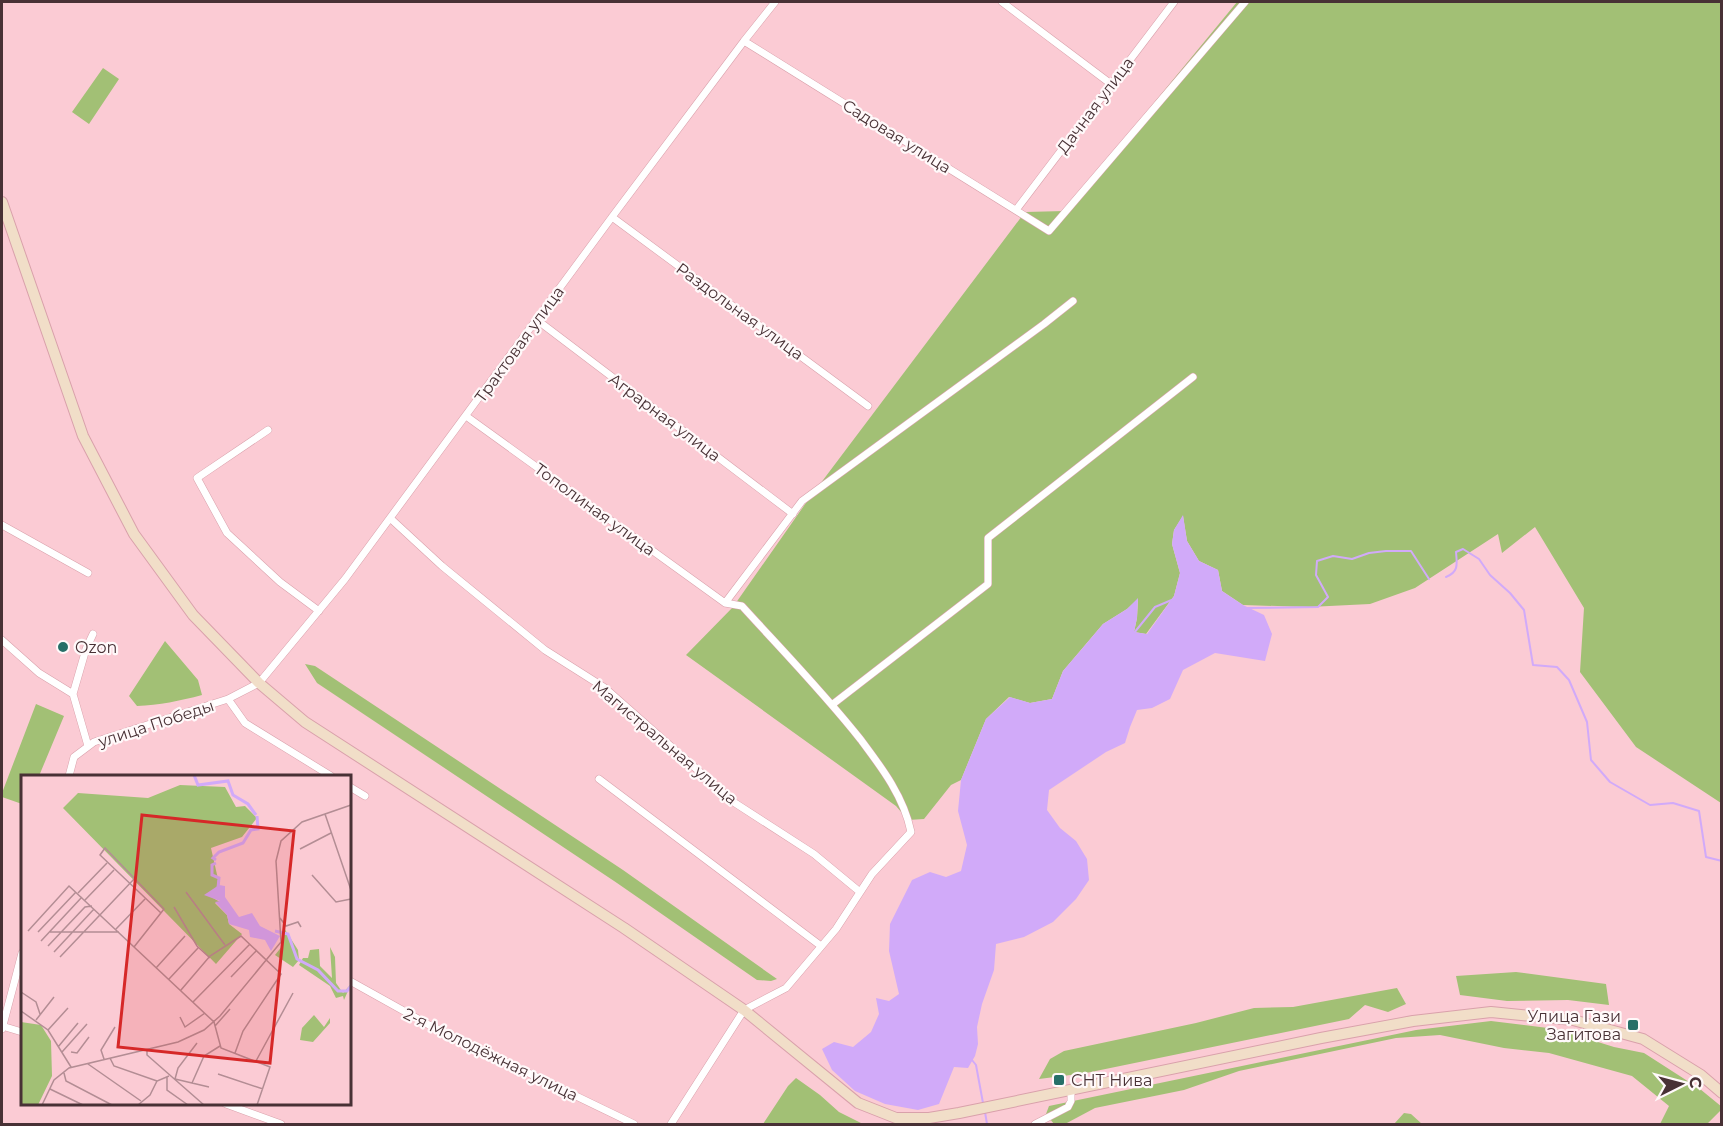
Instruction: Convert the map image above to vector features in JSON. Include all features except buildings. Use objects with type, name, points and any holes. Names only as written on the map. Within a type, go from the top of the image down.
[{"type":"main road","points":[[3,209],[83,436],[134,534],[193,615],[259,683],[305,722],[624,928],[744,1010],[858,1103],[896,1118],[929,1118],[1321,1038],[1413,1021],[1491,1012],[1573,1020],[1642,1040],[1701,1075],[1722,1093]]},
{"type":"street","name":"Трактовая улица","points":[[259,683],[345,579],[612,217],[775,2]]},
{"type":"street","points":[[1002,2],[1111,84]]},
{"type":"street","name":"Дачная улица","points":[[1016,210],[1174,2]]},
{"type":"street","name":"Садовая улица","points":[[744,41],[1049,231],[1245,2]]},
{"type":"street","name":"Раздольная улица","points":[[612,217],[868,406]]},
{"type":"street","points":[[725,603],[802,501],[1073,301]]},
{"type":"street","name":"Аграрная улица","points":[[537,320],[793,514]]},
{"type":"street","points":[[833,704],[987,584],[988,538],[1193,377]]},
{"type":"street","name":"Тополиная улица","points":[[466,416],[725,603],[742,606],[833,704],[886,773],[908,820],[911,832],[872,874],[860,892]]},
{"type":"street","points":[[268,430],[197,478],[227,532],[280,582],[319,611]]},
{"type":"street","name":"Магистральная улица","points":[[390,518],[442,566],[545,650],[605,688],[735,803],[814,854],[860,892]]},
{"type":"street","points":[[2,525],[88,573]]},
{"type":"street","points":[[88,746],[73,694],[86,649],[93,634]]},
{"type":"street","points":[[2,640],[39,673],[73,694]]},
{"type":"street","name":"улица Победы","points":[[70,775],[74,757],[94,742],[228,699],[259,683]]},
{"type":"street","points":[[228,699],[245,723],[328,775]]},
{"type":"street","points":[[599,779],[821,946]]},
{"type":"street","points":[[351,788],[365,796]]},
{"type":"street","points":[[671,1125],[744,1010],[786,988],[836,929],[860,892]]},
{"type":"street","points":[[21,957],[2,1028],[21,1032]]},
{"type":"street","name":"2-я Молодёжная улица","points":[[351,982],[429,1025],[634,1125]]},
{"type":"street","points":[[1035,1125],[1068,1107],[1071,1101],[1071,1090]]},
{"type":"street","points":[[229,1105],[281,1125]]},
{"type":"green space","points":[[1237,2],[1721,2],[1721,803],[1636,747],[1580,672],[1584,608],[1535,527],[1502,553],[1498,534],[1415,588],[1370,604],[1309,607],[1243,605],[1222,591],[1218,570],[1199,561],[1187,541],[1183,516],[1174,530],[1172,544],[1180,573],[1174,596],[1146,634],[1134,632],[1138,599],[1103,624],[1063,671],[1052,699],[1030,703],[1009,697],[986,719],[961,780],[951,785],[924,819],[908,820],[896,806],[686,655],[733,607],[808,500],[1025,212],[1065,211]]},
{"type":"green space","points":[[103,68],[119,79],[89,124],[72,112]]},
{"type":"green space","points":[[165,641],[198,680],[202,695],[137,706],[129,696]]},
{"type":"green space","points":[[305,664],[315,666],[623,870],[777,979],[757,980],[617,883],[317,683]]},
{"type":"green space","points":[[36,704],[64,716],[39,775],[21,775],[21,804],[2,797]]},
{"type":"green space","points":[[1516,972],[1606,984],[1609,1005],[1568,1000],[1507,1001],[1460,995],[1456,976]]},
{"type":"green space","points":[[1397,988],[1406,1004],[1388,1012],[1365,1005],[1349,1019],[1086,1073],[1039,1079],[1050,1059],[1064,1051],[1196,1023],[1254,1008],[1293,1007]]},
{"type":"green space","points":[[1491,1021],[1556,1029],[1614,1047],[1644,1053],[1700,1089],[1722,1107],[1721,1110],[1707,1124],[1660,1124],[1669,1106],[1632,1076],[1549,1053],[1504,1048],[1440,1035],[1396,1038],[1239,1071],[1184,1090],[1095,1108],[1065,1124],[1054,1124],[1046,1114],[1049,1106],[1416,1030]]},
{"type":"green space","points":[[796,1078],[839,1112],[863,1124],[763,1124],[788,1086]]},
{"type":"green space","points":[[1404,1113],[1411,1114],[1422,1124],[1394,1124]]},
{"type":"shaded area","points":[[1183,515],[1187,541],[1199,561],[1218,570],[1222,591],[1264,615],[1272,634],[1265,661],[1215,653],[1183,670],[1170,699],[1152,708],[1137,710],[1125,743],[1106,752],[1049,790],[1047,810],[1060,828],[1076,841],[1087,859],[1089,880],[1076,899],[1053,922],[1024,937],[996,944],[994,970],[977,1027],[978,1044],[975,1056],[968,1068],[954,1067],[939,1104],[918,1110],[885,1104],[855,1091],[832,1070],[822,1049],[834,1042],[853,1047],[871,1032],[879,1014],[876,998],[889,1001],[899,994],[889,951],[890,924],[912,880],[930,872],[946,877],[961,871],[967,845],[958,811],[961,780],[986,719],[1010,697],[1030,703],[1052,699],[1063,671],[1103,624],[1127,609],[1138,598],[1134,632],[1147,634],[1174,596],[1180,573],[1172,544],[1174,530]]},
{"type":"waterway","points":[[1446,577],[1455,570],[1456,552],[1463,549],[1479,559],[1490,575],[1510,593],[1524,610],[1533,665],[1557,667],[1569,680],[1587,722],[1591,760],[1610,782],[1650,805],[1673,803],[1699,811],[1706,857],[1722,861]]},
{"type":"waterway","points":[[1245,608],[1318,607],[1328,597],[1316,575],[1317,561],[1333,556],[1352,559],[1369,553],[1411,551],[1429,579]]},
{"type":"waterway","points":[[1134,633],[1155,607],[1174,599]]},
{"type":"waterway","points":[[972,1060],[976,1065],[983,1103]]},
{"type":"waterway","points":[[985,1112],[987,1124]]},
{"type":"place","name":"Ozon","points":[[63,647]]},
{"type":"place","name":"Улица Гази Загитова","points":[[1633,1025]]},
{"type":"place","name":"СНТ Нива","points":[[1059,1080]]}]
